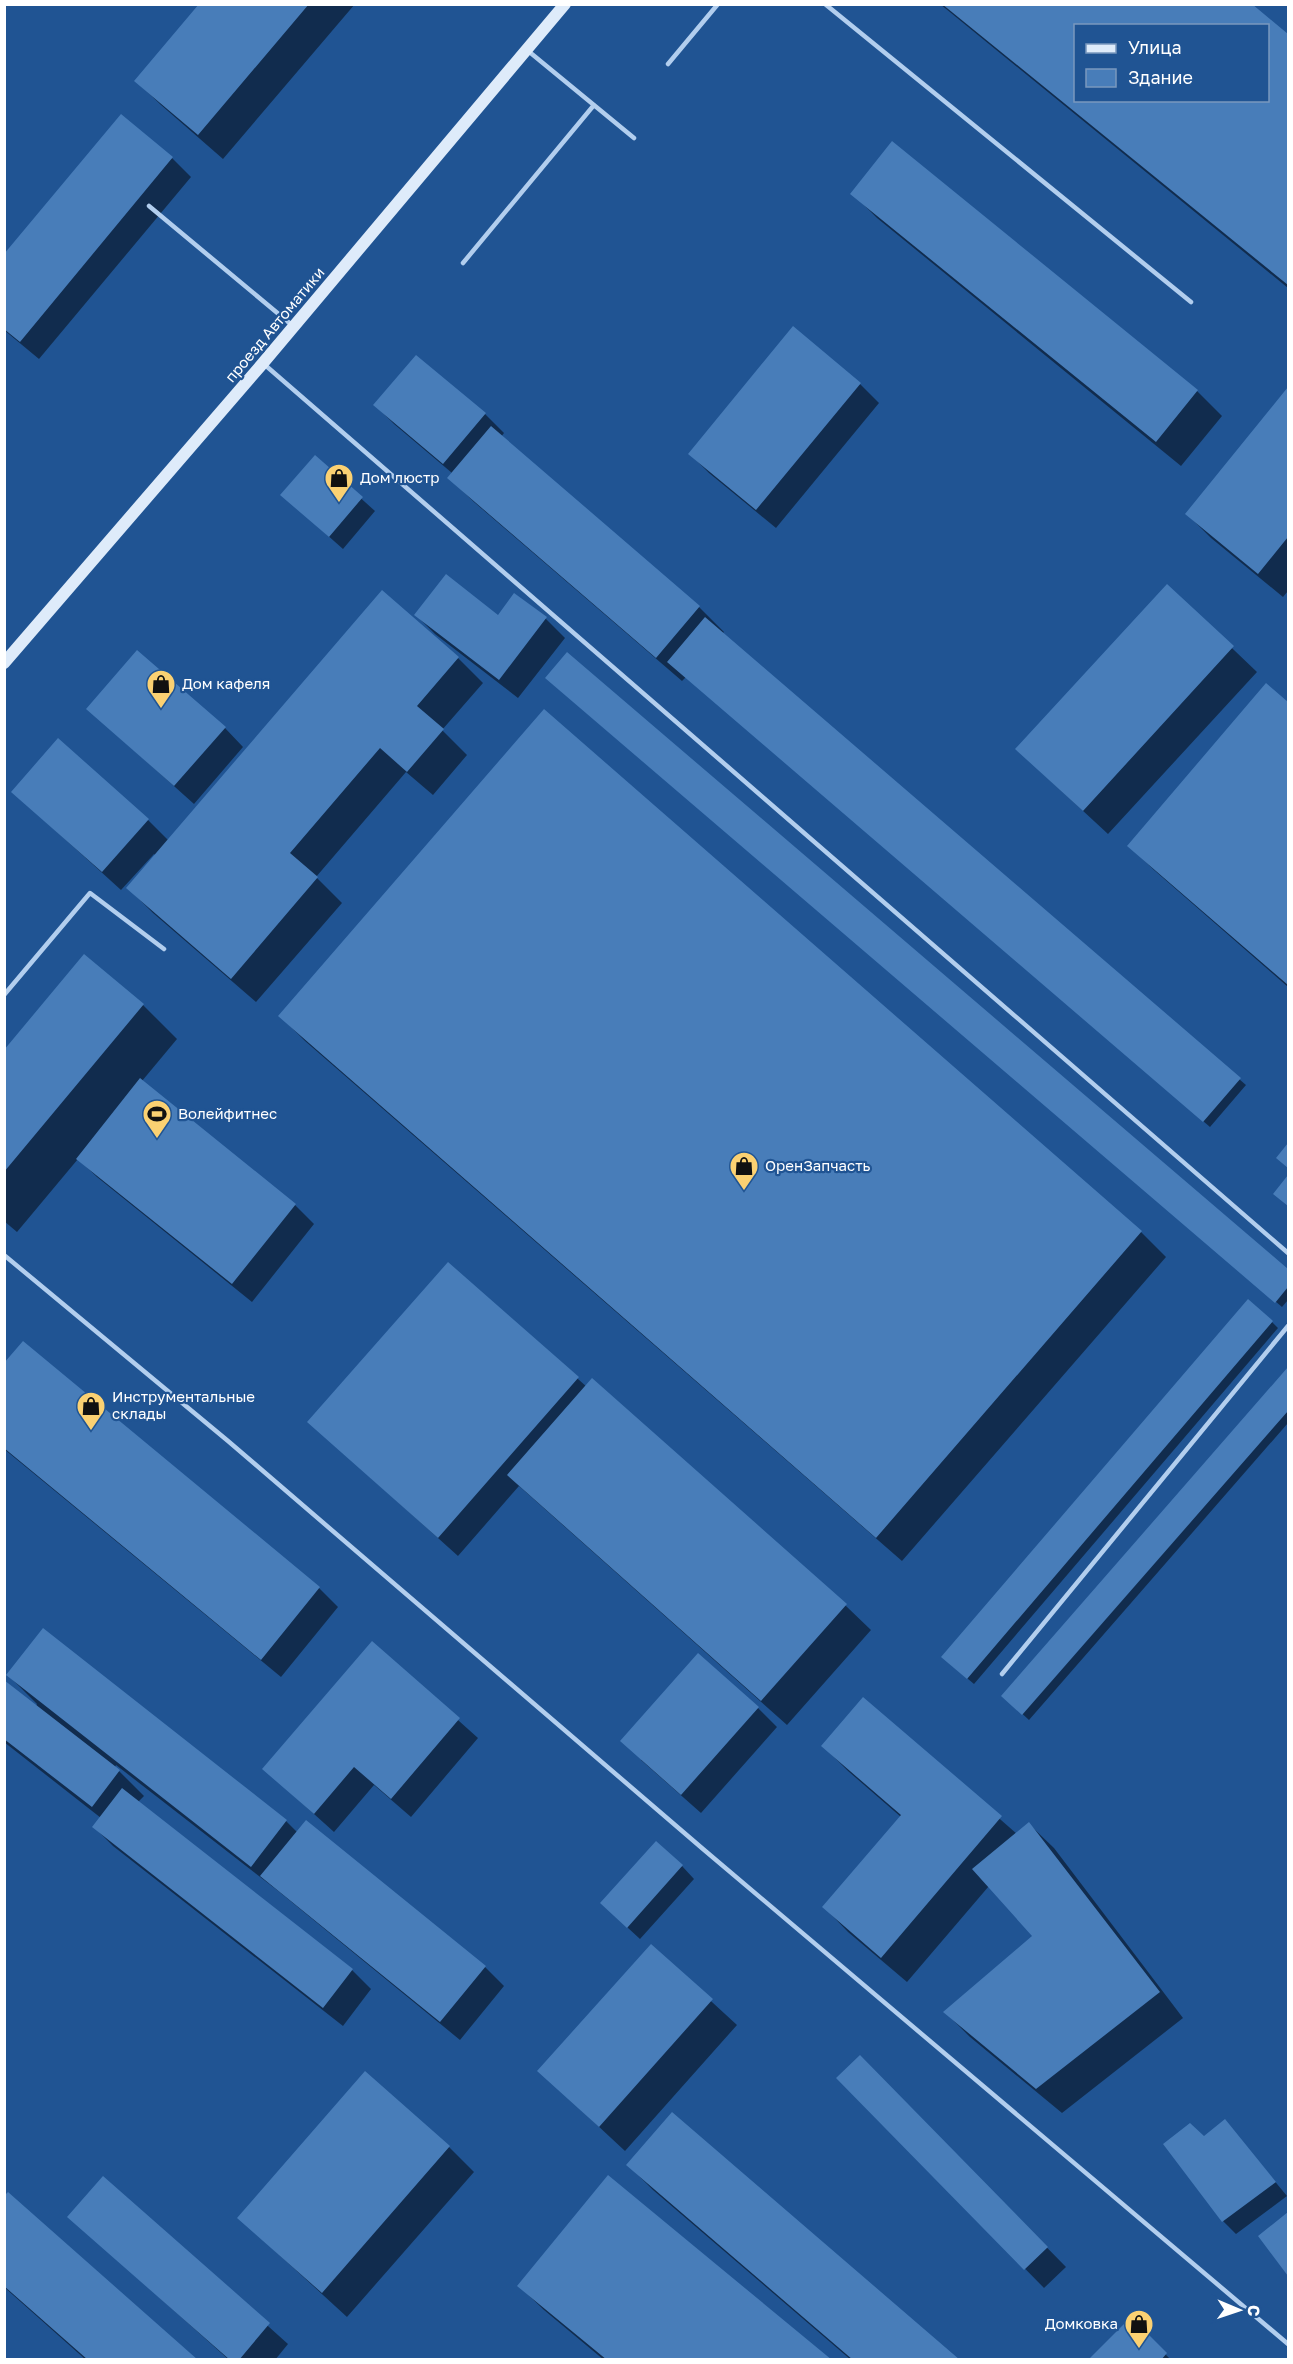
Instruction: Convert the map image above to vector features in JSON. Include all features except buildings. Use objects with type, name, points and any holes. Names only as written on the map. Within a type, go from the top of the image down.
[{"type":"main road","name":"проезд Автоматики","points":[[4,663],[263,363],[566,4]]},
{"type":"lane","points":[[668,64],[718,4]]},
{"type":"lane","points":[[825,4],[1191,302]]},
{"type":"lane","points":[[527,50],[634,138]]},
{"type":"lane","points":[[463,263],[594,105]]},
{"type":"lane","points":[[149,206],[293,326]]},
{"type":"lane","points":[[263,363],[1288,1253]]},
{"type":"lane","points":[[4,995],[90,893],[164,949]]},
{"type":"lane","points":[[4,1255],[228,1441],[1288,2344]]},
{"type":"lane","points":[[1002,1674],[1288,1326]]},
{"type":"place","name":"Дом люстр","points":[[339,504]]},
{"type":"place","name":"Дом кафеля","points":[[161,710]]},
{"type":"place","name":"Волейфитнес","points":[[157,1140]]},
{"type":"place","name":"ОренЗапчасть","points":[[744,1192]]},
{"type":"place","name":"Инструментальные склады","points":[[91,1432]]},
{"type":"place","name":"Домковка","points":[[1139,2350]]}]
